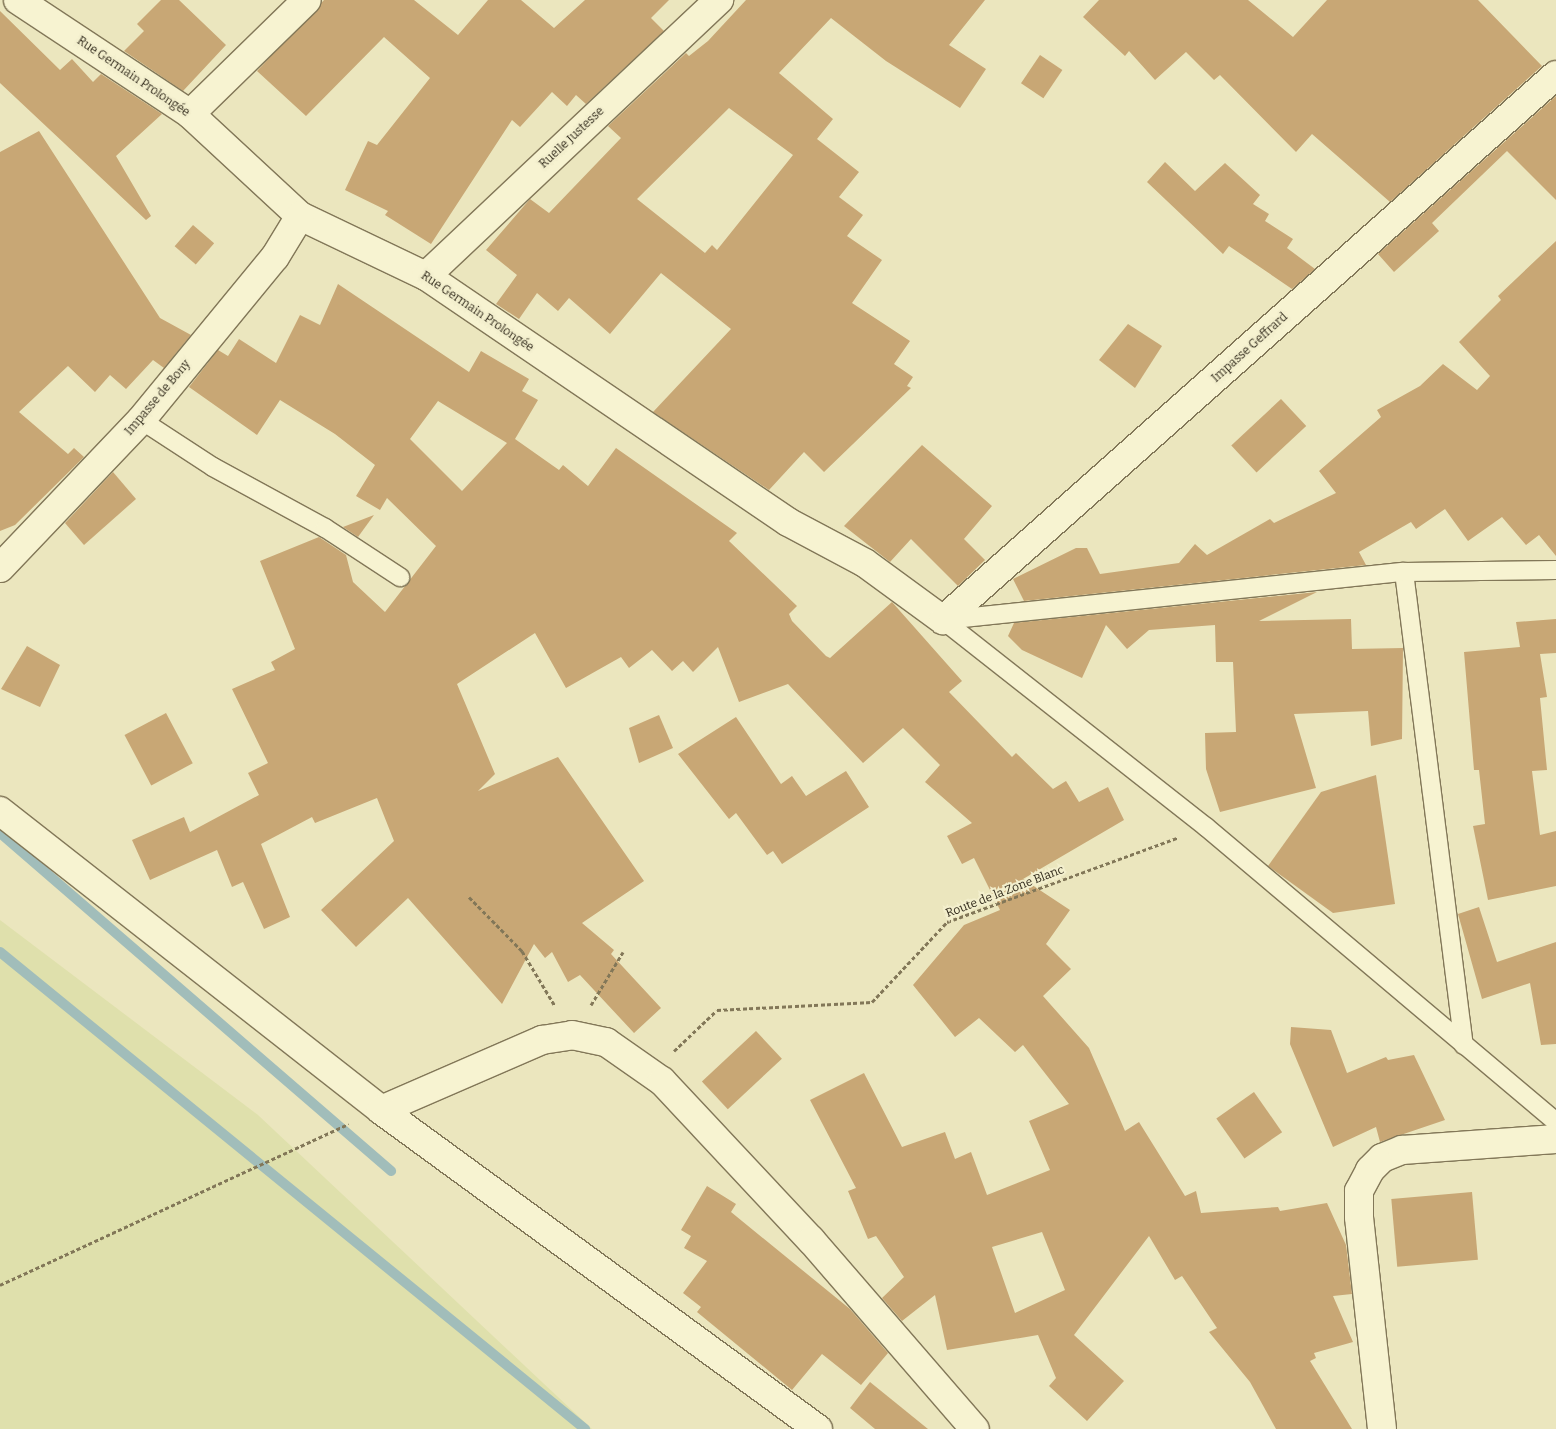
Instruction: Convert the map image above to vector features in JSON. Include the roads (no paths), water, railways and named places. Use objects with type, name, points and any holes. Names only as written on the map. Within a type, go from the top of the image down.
[{"type":"street","name":"Rue Germain Prolongée","points":[[18,0],[190,114],[300,216],[426,276],[788,522],[865,563],[943,620]]},
{"type":"street","points":[[190,114],[307,0]]},
{"type":"street","name":"Ruelle Justesse","points":[[426,276],[719,0]]},
{"type":"street","name":"Impasse Geffrard","points":[[943,620],[1556,75]]},
{"type":"street","name":"Impasse de Bony","points":[[0,568],[141,420],[275,257],[300,216]]},
{"type":"street","points":[[0,812],[370,1115],[818,1429]]},
{"type":"street","points":[[370,1115],[542,1040],[572,1035],[606,1042],[651,1072],[811,1240],[975,1429]]},
{"type":"street","points":[[1382,1429],[1359,1217],[1360,1191],[1370,1170],[1382,1158],[1402,1150],[1556,1139]]},
{"type":"lane","points":[[141,420],[213,467],[325,528],[400,578]]},
{"type":"lane","points":[[943,620],[1404,572],[1556,570]]},
{"type":"lane","points":[[1404,572],[1464,1045]]},
{"type":"lane","points":[[943,620],[1206,827],[1556,1122]]},
{"type":"waterway","points":[[0,833],[391,1171]]},
{"type":"waterway","points":[[0,952],[585,1429]]}]
